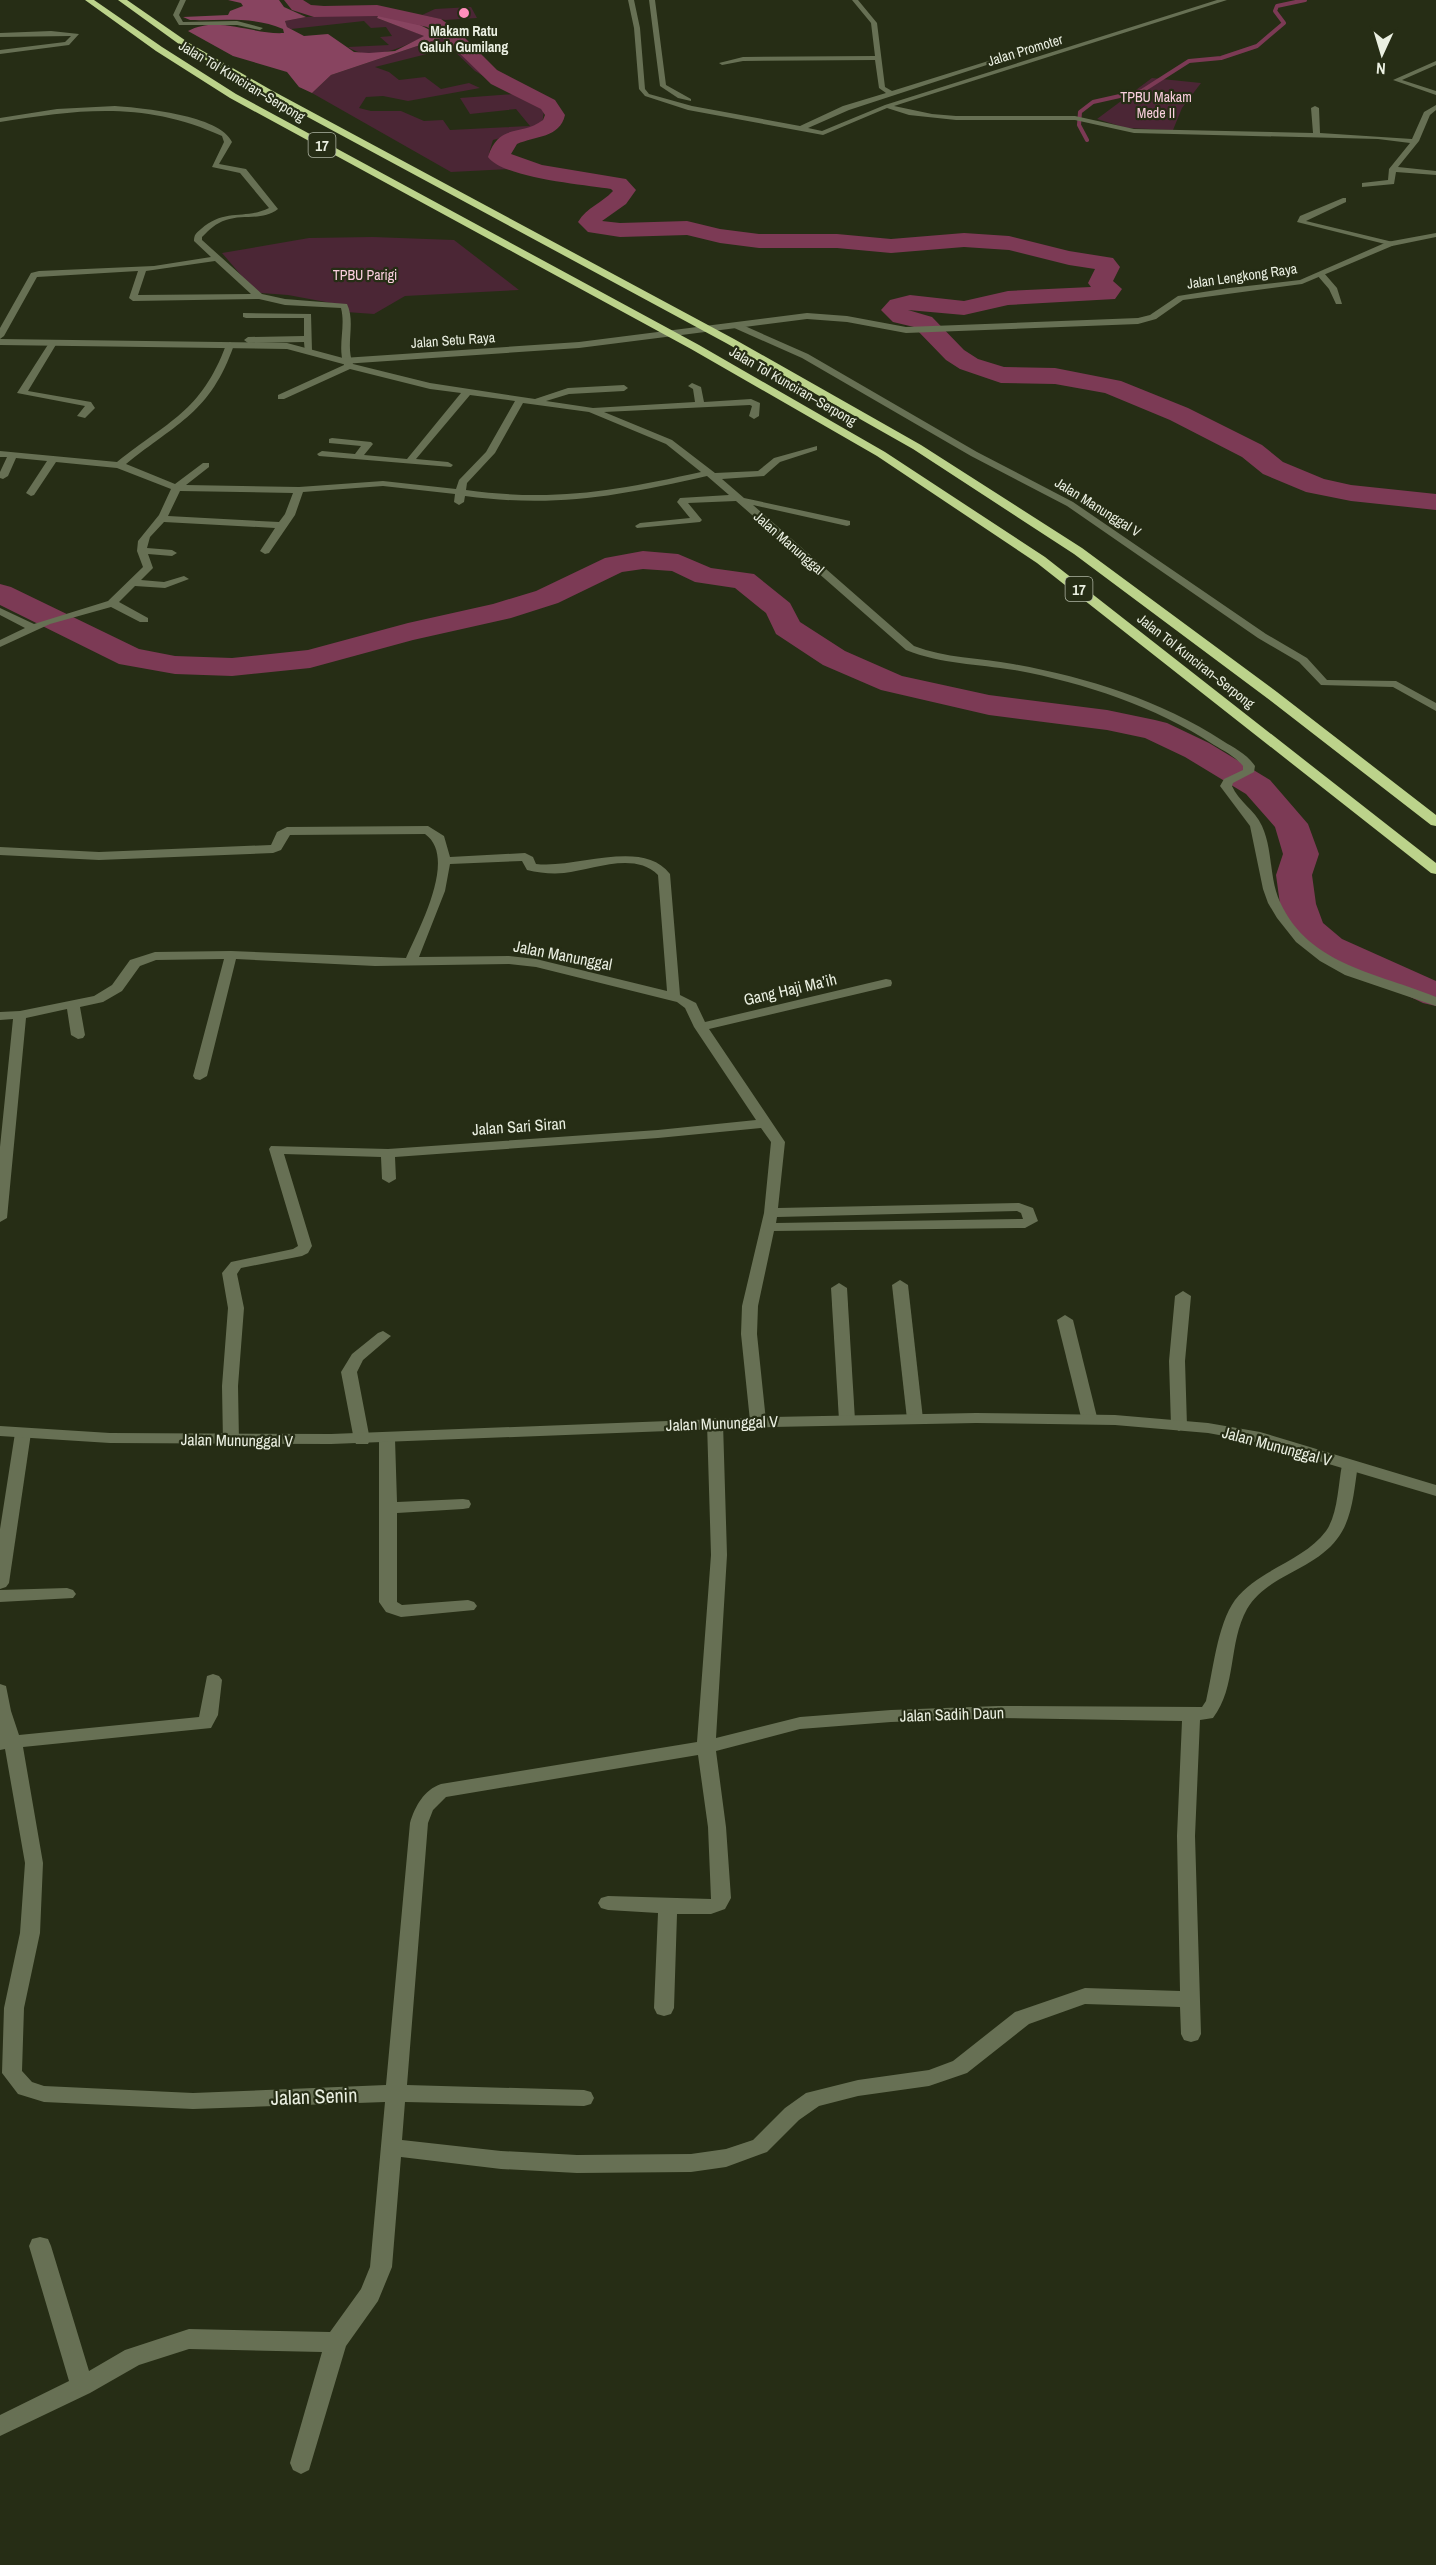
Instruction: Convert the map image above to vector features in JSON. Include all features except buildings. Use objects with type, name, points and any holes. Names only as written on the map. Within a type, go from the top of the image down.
[{"type":"highway","name":"Jalan Tol Kunciran–Serpong","points":[[88,0],[233,96],[562,277],[695,347],[881,454],[1041,560],[1436,870]]},
{"type":"highway","name":"Jalan Tol Kunciran–Serpong","points":[[122,0],[186,45],[268,92],[730,341],[917,447],[1078,551],[1272,695],[1436,822]]},
{"type":"street","points":[[183,0],[176,15],[181,24],[237,23],[260,28]]},
{"type":"street","name":"Jalan Promoter","points":[[631,0],[637,28],[642,89],[647,95],[691,108],[823,133],[887,106],[1224,0]]},
{"type":"street","points":[[652,0],[663,86],[670,92],[700,102],[839,126]]},
{"type":"street","points":[[855,0],[874,23],[882,88],[891,93]]},
{"type":"street","points":[[1175,5],[1193,10]]},
{"type":"street","points":[[0,35],[56,32],[76,34],[67,45],[0,52]]},
{"type":"street","name":"Jalan Promoter","points":[[800,129],[846,108],[1050,44]]},
{"type":"street","points":[[722,63],[743,59],[878,58]]},
{"type":"street","points":[[1436,63],[1396,80],[1436,93]]},
{"type":"street","points":[[887,106],[905,113],[935,116],[1077,118],[1098,121],[1122,130],[1378,137],[1415,141]]},
{"type":"street","points":[[1365,185],[1390,182],[1393,169],[1415,141],[1426,114],[1436,107]]},
{"type":"street","points":[[0,120],[77,108],[136,109],[181,116],[225,135],[228,142],[215,165],[243,171],[274,209],[267,212],[225,217],[205,229],[198,236],[198,240],[259,296]]},
{"type":"street","points":[[1315,108],[1317,137]]},
{"type":"street","points":[[1393,169],[1436,173]]},
{"type":"street","points":[[1343,201],[1303,218],[1301,222],[1390,244]]},
{"type":"street","name":"Jalan Lengkong Raya","points":[[906,330],[1138,321],[1153,317],[1175,300],[1188,296],[1290,284],[1321,275],[1365,253],[1390,244],[1436,235]]},
{"type":"street","points":[[0,336],[36,274],[143,269],[218,258]]},
{"type":"street","points":[[143,269],[133,298],[259,296],[285,302],[344,306],[347,363],[281,398]]},
{"type":"street","points":[[1321,275],[1333,288],[1339,302]]},
{"type":"street","points":[[246,315],[308,316],[308,351]]},
{"type":"street","name":"Jalan Setu Raya","points":[[0,342],[287,346],[347,363],[579,345],[807,316],[847,319],[906,330]]},
{"type":"street","name":"Jalan Manunggal V","points":[[735,325],[805,356],[974,454],[1070,504],[1262,636],[1303,660],[1325,683],[1396,684],[1436,708]]},
{"type":"street","points":[[248,339],[309,339]]},
{"type":"street","points":[[53,343],[22,393],[88,404],[90,408],[82,416]]},
{"type":"street","points":[[119,465],[198,403],[211,387],[230,345]]},
{"type":"street","name":"Jalan Manunggal","points":[[347,363],[430,386],[591,410],[669,442],[711,474],[910,648],[926,654],[1014,667],[1102,688],[1209,736],[1247,762],[1248,772],[1228,781],[1226,786],[1253,819],[1262,847],[1269,889],[1279,912],[1297,936],[1318,954],[1348,971],[1420,994],[1436,1002]]},
{"type":"street","points":[[692,386],[697,387],[700,403]]},
{"type":"street","points":[[536,401],[568,391],[624,388]]},
{"type":"street","points":[[409,462],[467,392]]},
{"type":"street","points":[[459,497],[462,482],[490,453],[520,400]]},
{"type":"street","points":[[591,410],[753,402],[757,405],[754,416]]},
{"type":"street","points":[[332,441],[368,444],[358,457]]},
{"type":"street","points":[[0,454],[119,465],[176,488],[299,490],[394,484],[459,497],[557,500],[589,497],[711,474],[761,474],[777,460],[814,448]]},
{"type":"street","points":[[3,476],[13,454]]},
{"type":"street","points":[[322,454],[448,465]]},
{"type":"street","points":[[31,493],[53,459]]},
{"type":"street","points":[[0,644],[46,622],[112,603],[148,568],[149,564],[142,551],[150,529],[161,519],[176,488],[206,465]]},
{"type":"street","points":[[265,551],[290,515],[299,490]]},
{"type":"street","points":[[640,526],[697,520],[682,502],[683,500],[737,498],[847,523]]},
{"type":"street","points":[[161,519],[282,525]]},
{"type":"street","points":[[142,551],[172,553]]},
{"type":"street","points":[[134,582],[165,585],[184,579]]},
{"type":"street","points":[[112,603],[144,620]]},
{"type":"street","points":[[0,611],[34,628]]},
{"type":"street","points":[[0,851],[99,856],[273,849],[277,847],[281,835],[287,831],[417,828],[438,834],[444,843],[447,861],[441,884],[411,962]]},
{"type":"street","points":[[447,861],[525,857],[530,860],[531,867],[540,869],[564,869],[622,861],[652,863],[660,867],[664,874],[674,997]]},
{"type":"street","points":[[200,1076],[231,955]]},
{"type":"street","name":"Jalan Manunggal","points":[[0,1016],[20,1015],[108,995],[117,988],[135,963],[154,956],[231,955],[411,962],[509,960],[536,963],[682,999],[691,1006],[701,1027],[778,1142],[770,1220],[750,1306],[749,1334],[758,1421]]},
{"type":"street","name":"Gang Haji Ma’ih","points":[[701,1027],[886,983]]},
{"type":"street","points":[[73,1004],[78,1035]]},
{"type":"street","points":[[0,1218],[20,1015]]},
{"type":"street","name":"Jalan Sari Siran","points":[[231,1442],[230,1386],[236,1308],[230,1273],[236,1265],[297,1253],[305,1246],[276,1149],[388,1153],[658,1134],[765,1123]]},
{"type":"street","points":[[388,1153],[389,1179]]},
{"type":"street","points":[[1019,1207],[1028,1210],[1031,1221],[1025,1224],[770,1220],[1019,1207]]},
{"type":"street","points":[[900,1285],[915,1419]]},
{"type":"street","points":[[839,1288],[847,1420]]},
{"type":"street","points":[[1179,1426],[1177,1361],[1183,1296]]},
{"type":"street","points":[[1065,1320],[1089,1417]]},
{"type":"street","points":[[362,1440],[349,1372],[357,1357],[383,1336]]},
{"type":"street","name":"Jalan Mununggal V","points":[[0,1431],[231,1442],[362,1440],[758,1421],[1089,1417],[1254,1436],[1436,1491]]},
{"type":"street","points":[[608,1903],[711,1907],[718,1904],[721,1898],[717,1827],[706,1747],[719,1555],[715,1423]]},
{"type":"street","points":[[0,1583],[23,1433]]},
{"type":"street","points":[[387,1438],[388,1602],[392,1608],[401,1611],[468,1606]]},
{"type":"street","name":"Jalan Sadih Daun","points":[[394,2093],[419,1823],[423,1810],[441,1791],[706,1747],[800,1723],[891,1716],[998,1712],[1191,1715],[1207,1713],[1215,1703],[1239,1608],[1258,1584],[1313,1550],[1331,1536],[1338,1523],[1350,1465]]},
{"type":"street","points":[[389,1508],[463,1504]]},
{"type":"street","points":[[0,1596],[67,1594]]},
{"type":"street","points":[[6,1743],[205,1723],[209,1715],[213,1680]]},
{"type":"street","name":"Jalan Senin","points":[[0,1690],[6,1743],[34,1863],[30,1933],[14,2008],[12,2073],[25,2088],[44,2094],[193,2101],[394,2093],[584,2098]]},
{"type":"street","points":[[1191,1715],[1186,1836],[1191,2034]]},
{"type":"street","points":[[664,2008],[668,1906]]},
{"type":"street","points":[[390,2147],[501,2160],[577,2164],[691,2163],[726,2158],[760,2146],[792,2114],[813,2099],[858,2088],[929,2078],[960,2067],[1023,2018],[1085,1996],[1190,1999]]},
{"type":"street","points":[[301,2463],[336,2342],[370,2294],[381,2267],[394,2093]]},
{"type":"street","points":[[40,2246],[82,2386]]},
{"type":"street","points":[[0,2426],[82,2386],[133,2357],[189,2339],[336,2342]]},
{"type":"green space","points":[[471,7],[477,18],[445,20],[422,15],[435,9]]},
{"type":"green space","points":[[379,14],[377,18],[425,36],[387,52],[367,54],[348,47],[389,45],[380,37],[392,36],[386,27],[371,28],[364,21],[291,29],[287,27],[285,21],[306,17]]},
{"type":"green space","points":[[444,37],[480,73],[544,110],[542,126],[493,140],[489,153],[510,169],[451,172],[312,93],[331,75]],"holes":[[[451,48],[475,71],[513,94],[460,98],[470,114],[516,109],[530,126],[450,130],[443,120],[424,121],[401,111],[371,111],[359,108],[366,97],[383,96],[408,101],[480,88],[469,83],[441,89],[425,77],[399,80],[389,72],[375,67]]]},
{"type":"green space","name":"TPBU Makam Mede II","points":[[1152,78],[1201,83],[1182,108],[1173,130],[1126,128],[1097,119]]},
{"type":"green space","name":"TPBU Parigi","points":[[373,237],[454,240],[519,290],[405,296],[374,314],[346,312],[342,305],[288,295],[261,293],[252,288],[222,253],[309,238]]},
{"type":"shaded area","points":[[228,0],[279,0],[284,7],[306,17],[285,21],[287,27],[304,36],[328,34],[354,52],[395,51],[424,36],[377,18],[379,14],[420,25],[444,37],[331,75],[312,93],[299,87],[287,72],[233,56],[188,31],[199,27],[223,25],[284,33],[283,29],[260,22],[190,20],[183,17],[228,15],[230,11],[243,6],[241,3]]},
{"type":"waterway","points":[[293,0],[298,6],[314,11],[377,10],[434,23],[446,30],[498,80],[548,105],[555,115],[553,123],[547,128],[509,140],[502,146],[499,157],[542,172],[618,184],[625,190],[618,200],[592,217],[589,222],[596,227],[620,230],[687,228],[720,236],[759,241],[837,241],[891,246],[964,240],[1009,243],[1069,258],[1105,263],[1108,267],[1100,283],[1110,289],[1106,294],[1008,298],[964,308],[910,302],[899,305],[893,310],[902,317],[923,322],[955,355],[969,364],[1001,375],[1055,376],[1112,387],[1179,414],[1252,451],[1273,468],[1316,486],[1351,493],[1436,502]]},
{"type":"waterway","points":[[1087,140],[1079,125],[1080,112],[1093,102],[1142,91],[1189,61],[1221,58],[1257,46],[1284,23],[1275,11],[1277,6],[1305,0]]},
{"type":"waterway","points":[[0,593],[130,657],[175,665],[232,667],[310,659],[408,632],[500,612],[547,597],[615,564],[643,560],[678,563],[705,576],[743,580],[779,609],[787,627],[834,658],[892,683],[989,705],[1107,720],[1155,730],[1197,750],[1258,787],[1291,824],[1301,854],[1294,875],[1298,904],[1306,928],[1329,947],[1367,962],[1436,995]]},
{"type":"place","name":"Makam Ratu Galuh Gumilang","points":[[464,13]]}]
